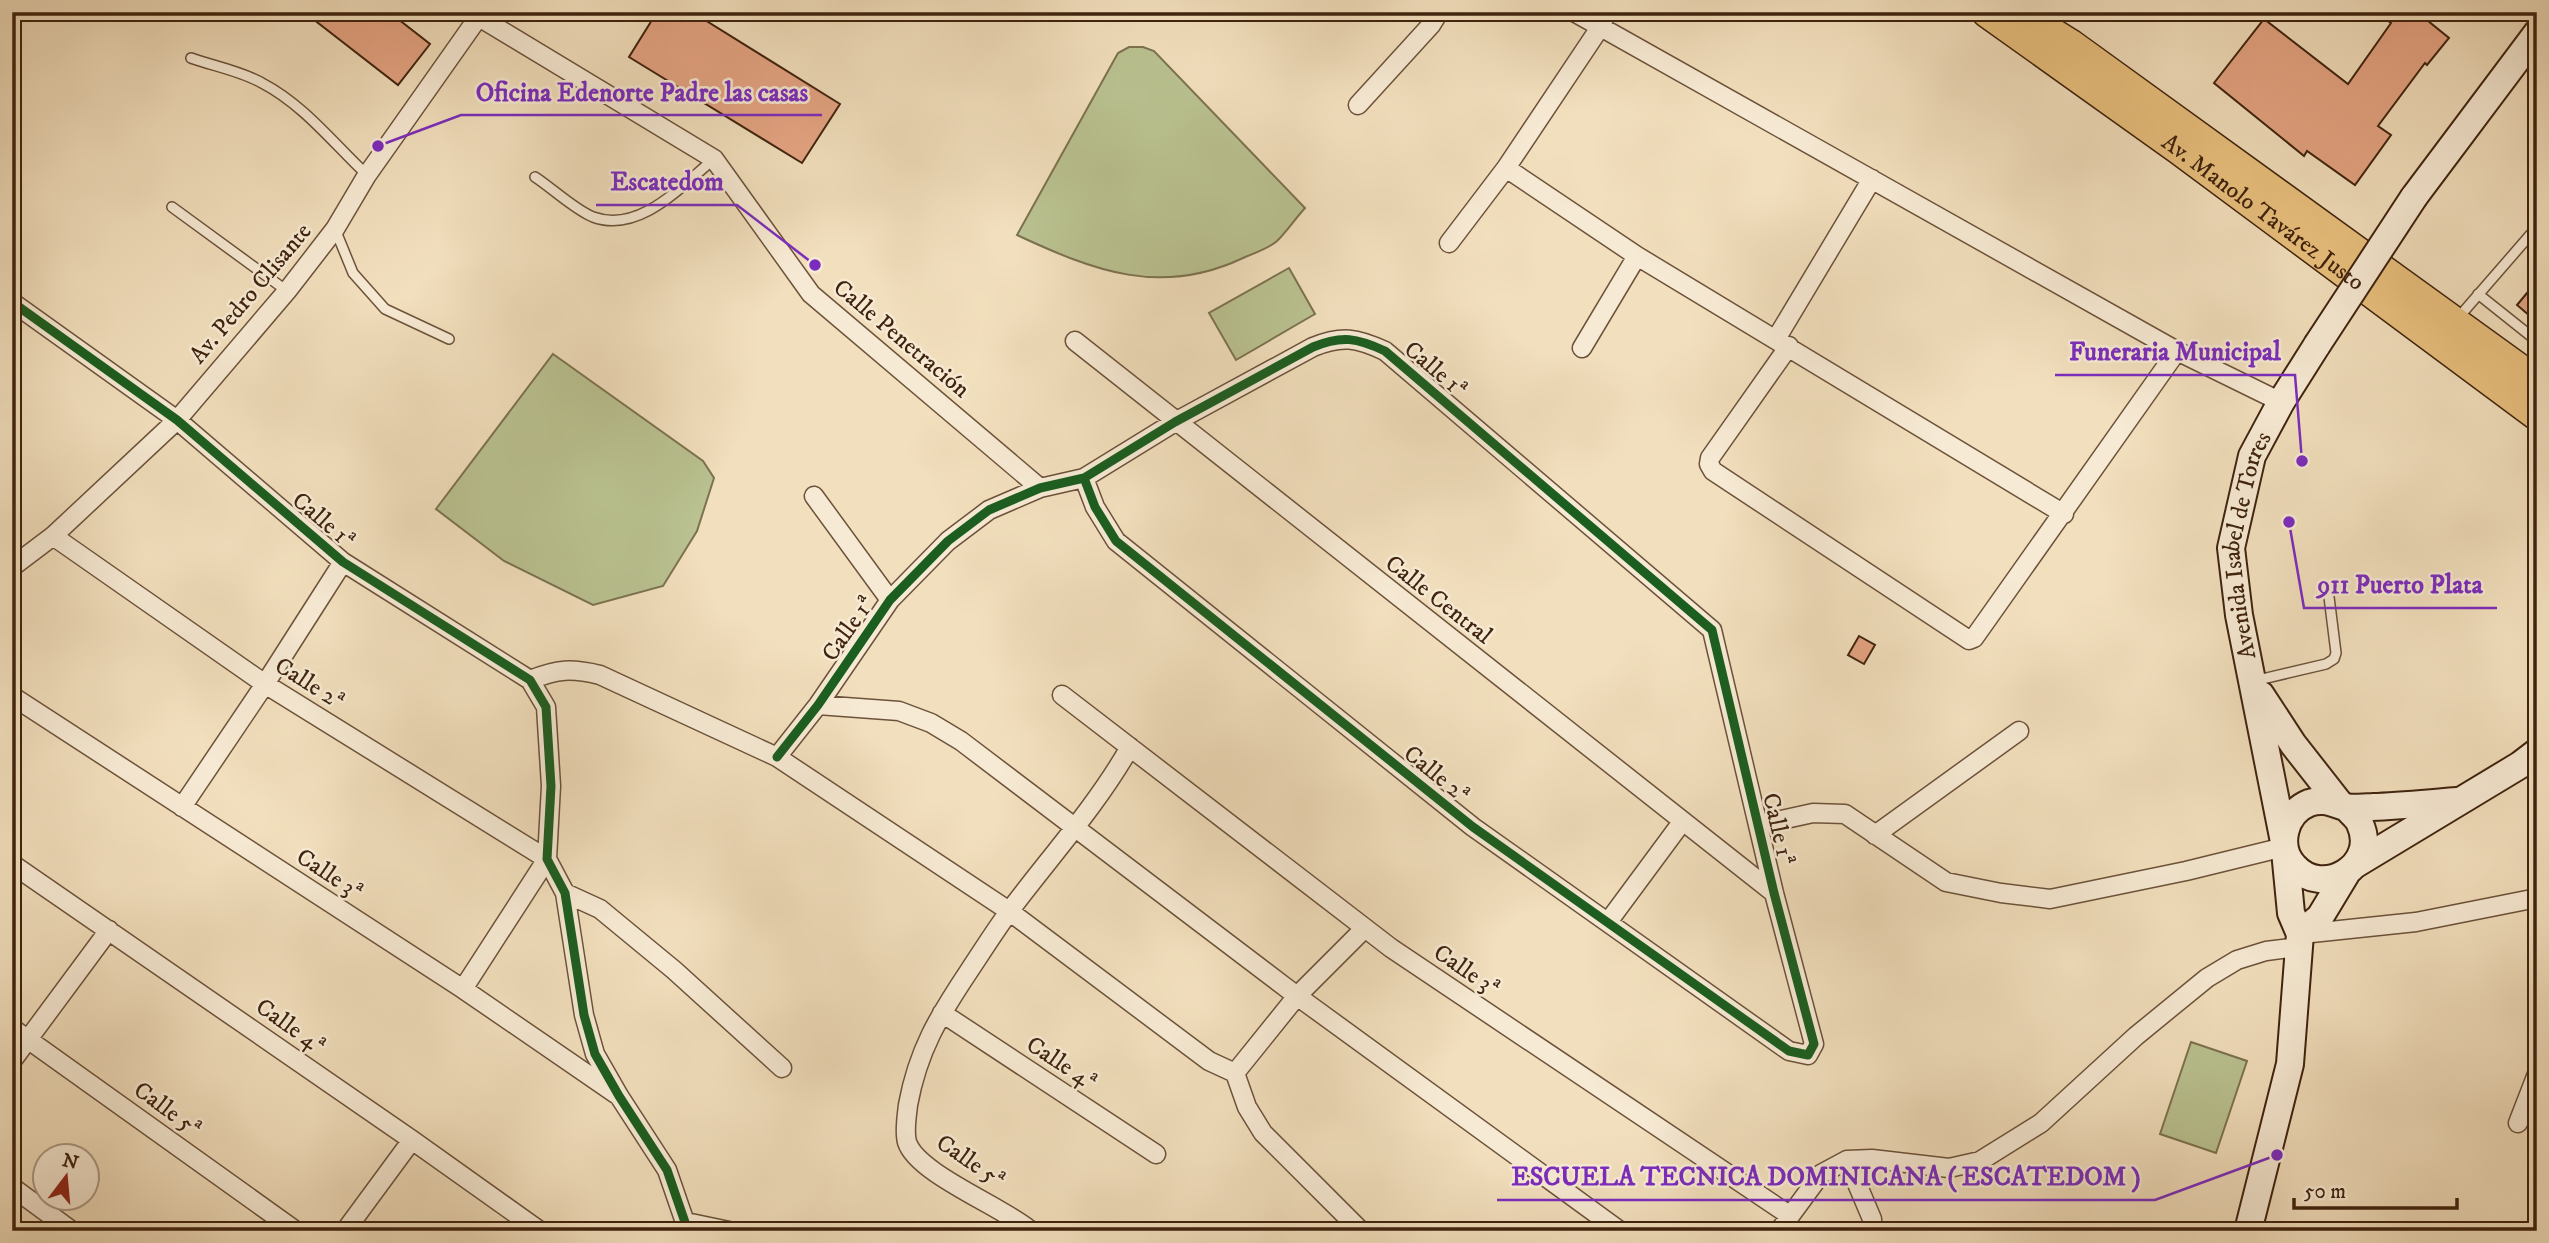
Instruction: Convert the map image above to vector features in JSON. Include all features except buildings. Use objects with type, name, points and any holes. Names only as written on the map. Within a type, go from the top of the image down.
[{"type":"main road","name":"Av. Manolo Tavárez Justo","points":[[1987,12],[2179,149],[2537,415]]},
{"type":"main road","name":"Av. Manolo Tavárez Justo","points":[[2018,12],[2071,45],[2537,382]]},
{"type":"street","points":[[1358,105],[1431,25],[1439,12]]},
{"type":"street","points":[[1574,12],[1604,19],[1872,179],[2177,351],[2281,402]]},
{"type":"street","name":"Calle Penetración","points":[[480,15],[713,159],[811,294],[1041,488]]},
{"type":"street","name":"Av. Pedro Clisante","points":[[12,567],[53,536],[177,420],[287,291],[335,229],[368,175],[480,15]]},
{"type":"street","points":[[1449,243],[1506,168],[1604,19]]},
{"type":"street","name":"Avenida Isabel de Torres","points":[[2299,940],[2291,913],[2284,847],[2239,615],[2231,548],[2252,456],[2281,402],[2414,197],[2537,34]]},
{"type":"street","points":[[1506,168],[1637,256],[2064,514]]},
{"type":"street","points":[[1872,179],[1782,343],[1710,458],[1709,464],[1713,471],[1963,638],[1974,638],[2177,351]]},
{"type":"street","points":[[1582,348],[1637,256]]},
{"type":"street","name":"Calle 1ª","points":[[12,302],[177,420],[343,562],[530,680],[546,707],[551,786],[547,859]]},
{"type":"street","name":"Calle 1ª","points":[[777,757],[818,705],[890,600],[948,541],[989,510],[1041,488],[1084,478],[1175,422],[1333,339],[1360,340],[1385,351],[1712,631],[1774,893],[1814,1044],[1808,1055]]},
{"type":"street","name":"Calle Central","points":[[1075,341],[1774,893]]},
{"type":"street","name":"Calle 2ª","points":[[1084,478],[1095,507],[1116,541],[1473,828],[1790,1051],[1808,1055]]},
{"type":"street","points":[[814,496],[890,600]]},
{"type":"street","name":"Calle 2ª","points":[[53,536],[265,684],[547,859]]},
{"type":"street","points":[[181,807],[265,684],[343,562]]},
{"type":"street","points":[[530,680],[554,671],[574,669],[600,675],[777,757],[1009,911],[1209,1061],[1235,1073],[1247,1107],[1263,1133],[1361,1231]]},
{"type":"street","name":"Avenida Isabel de Torres","points":[[2252,681],[2293,744],[2343,806]]},
{"type":"street","name":"Calle 3ª","points":[[1062,695],[1364,929],[1789,1215]]},
{"type":"street","name":"Calle 3ª","points":[[12,696],[463,989],[619,1096]]},
{"type":"street","points":[[818,705],[899,711],[931,723],[961,741],[1297,996],[1620,1231]]},
{"type":"street","points":[[1875,835],[2019,732]]},
{"type":"street","points":[[942,1013],[1009,911],[1075,827],[1130,747]]},
{"type":"street","points":[[2458,801],[2343,806],[2324,800],[2308,804],[2295,813],[2286,826],[2284,847],[2292,864],[2303,874],[2325,880],[2332,879],[2520,765],[2537,752]]},
{"type":"street","points":[[2248,1231],[2290,1064],[2299,940],[2320,917],[2364,844],[2360,823],[2343,806]]},
{"type":"street","points":[[1758,825],[1812,813],[1845,814],[1946,882],[2001,893],[2050,898],[2186,871],[2284,847]]},
{"type":"street","points":[[1608,922],[1682,822]]},
{"type":"street","points":[[463,989],[547,859],[565,893],[584,1015],[595,1054],[667,1170],[687,1226],[729,1231]]},
{"type":"street","name":"Calle 4ª","points":[[12,864],[540,1231]]},
{"type":"street","points":[[565,893],[600,909],[674,970],[782,1068]]},
{"type":"street","points":[[1779,1231],[1821,1174],[1847,1160],[1871,1159],[1949,1168],[1980,1161],[2041,1123],[2136,1036],[2207,978],[2237,960],[2299,940],[2416,922],[2537,898]]},
{"type":"street","points":[[1235,1073],[1297,996],[1364,929]]},
{"type":"street","points":[[12,1061],[109,930]]},
{"type":"street","name":"Calle 4ª","points":[[942,1013],[1156,1154]]},
{"type":"street","name":"Calle 5ª","points":[[942,1013],[934,1024],[916,1067],[906,1117],[907,1142],[919,1159],[936,1172],[1031,1231]]},
{"type":"street","name":"Calle 5ª","points":[[12,1028],[296,1231]]},
{"type":"street","points":[[2518,1124],[2537,1074]]},
{"type":"street","points":[[345,1231],[412,1140]]},
{"type":"street","points":[[1847,1160],[1872,1219],[1872,1231]]},
{"type":"street","points":[[12,1188],[72,1231]]},
{"type":"lane","points":[[191,58],[261,82],[309,115],[368,175]]},
{"type":"lane","points":[[535,177],[591,216],[607,220],[625,219],[656,207],[713,159]]},
{"type":"lane","points":[[172,207],[287,291]]},
{"type":"lane","points":[[2455,321],[2537,227]]},
{"type":"lane","points":[[335,229],[353,273],[384,309],[449,339]]},
{"type":"lane","points":[[2478,294],[2537,341]]},
{"type":"lane","points":[[2252,681],[2326,664],[2334,659],[2336,653],[2329,597]]},
{"type":"green space","points":[[1129,47],[1143,47],[1154,51],[1305,208],[1273,244],[1213,270],[1184,276],[1156,277],[1128,275],[1101,268],[1017,235],[1118,53]]},
{"type":"green space","points":[[1289,268],[1315,314],[1236,360],[1209,313]]},
{"type":"green space","points":[[553,354],[703,461],[714,478],[697,531],[663,586],[593,605],[504,561],[436,509]]},
{"type":"green space","points":[[2191,1042],[2247,1061],[2216,1153],[2160,1134]]},
{"type":"cycle path","points":[[12,302],[177,420],[343,562],[530,680],[546,707],[551,786],[547,859],[565,893],[584,1015],[595,1054],[667,1170],[688,1231]]},
{"type":"cycle path","points":[[777,757],[818,705],[890,600],[948,541],[989,510],[1040,488],[1084,478],[1175,422],[1313,347],[1341,340],[1366,343],[1385,351],[1712,630],[1774,893],[1814,1044],[1808,1055],[1789,1051],[1473,827],[1116,541],[1095,507],[1084,478]]},
{"type":"place","name":"Oficina Edenorte Padre las casas","points":[[378,146]]},
{"type":"place","name":"Escatedom","points":[[815,265]]},
{"type":"place","name":"Funeraria Municipal","points":[[2302,461]]},
{"type":"place","name":"911 Puerto Plata","points":[[2289,522]]},
{"type":"place","name":"ESCUELA TECNICA DOMINICANA ( ESCATEDOM )","points":[[2277,1155]]}]
